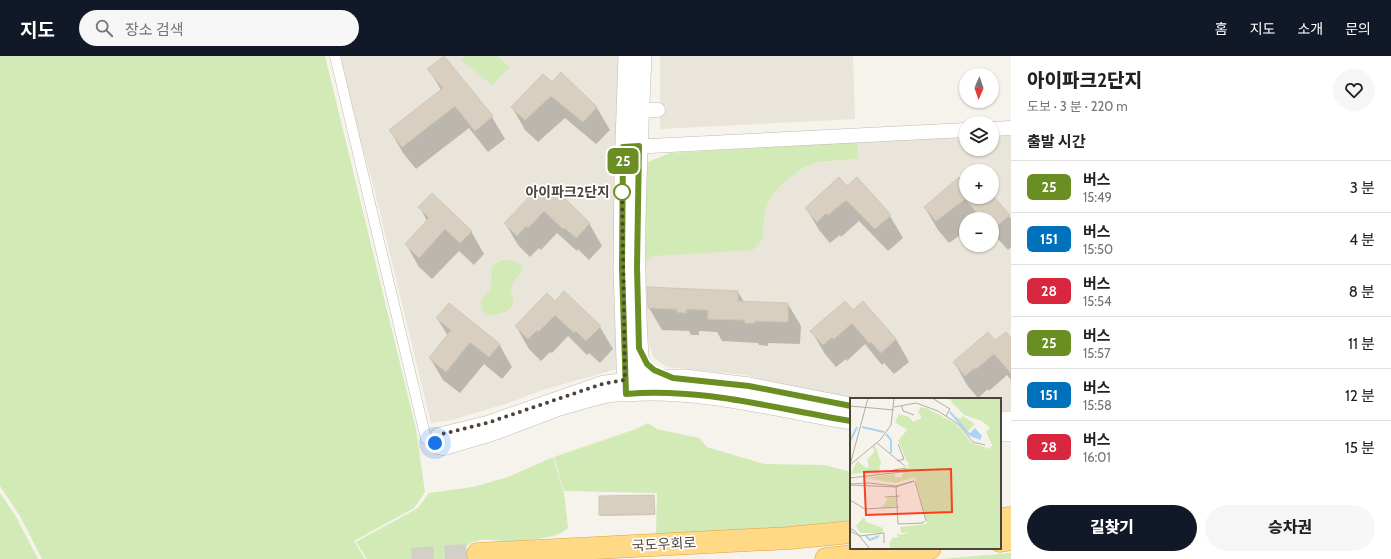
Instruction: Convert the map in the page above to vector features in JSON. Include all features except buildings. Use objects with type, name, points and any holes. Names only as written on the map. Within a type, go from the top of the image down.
[{"type":"highway","points":[[1001,519],[1011,518]]},
{"type":"highway","name":"국도우회로","points":[[478,554],[790,538],[850,532]]},
{"type":"highway","points":[[1001,541],[1011,540]]},
{"type":"highway","points":[[826,559],[921,549]]},
{"type":"street","points":[[335,56],[426,439]]},
{"type":"street","points":[[627,56],[633,110]]},
{"type":"street","points":[[625,386],[622,268],[633,110],[643,56]]},
{"type":"street","points":[[633,110],[658,110]]},
{"type":"street","points":[[999,129],[1011,128]]},
{"type":"street","points":[[631,146],[959,130]]},
{"type":"street","points":[[631,146],[637,267],[639,348],[642,385]]},
{"type":"street","points":[[639,348],[647,364],[654,370],[673,378],[749,386],[850,406]]},
{"type":"street","points":[[625,386],[604,396],[561,408],[492,434],[444,448],[438,447],[435,443],[438,435],[487,423],[602,384],[625,386],[642,385],[673,378]]},
{"type":"street","points":[[642,385],[684,394],[747,401],[850,421]]},
{"type":"shaded area","points":[[337,56],[619,56],[615,146],[614,268],[617,369],[546,389],[508,403],[452,420],[431,423],[374,188]]},
{"type":"shaded area","points":[[660,56],[853,56],[855,119],[660,129]]},
{"type":"shaded area","points":[[999,134],[1011,136],[1011,415],[1001,415],[1001,398],[850,399],[789,387],[746,375],[667,367],[654,358],[647,338],[645,261],[649,257],[763,225],[765,211],[771,197],[782,184],[803,168],[818,162],[858,159],[858,142],[959,136],[959,156],[999,156]]},
{"type":"green space","points":[[0,56],[325,56],[416,429],[425,492],[414,508],[354,541],[365,559],[42,559],[20,516],[0,486]]},
{"type":"green space","points":[[466,56],[497,56],[510,67],[492,85],[461,60]]},
{"type":"green space","points":[[858,142],[858,159],[818,162],[803,168],[782,184],[771,197],[765,211],[762,240],[753,250],[652,256],[645,261],[643,168],[648,162],[670,153]]},
{"type":"green space","points":[[502,260],[513,261],[523,266],[521,272],[512,284],[511,290],[513,303],[509,310],[488,315],[482,310],[481,300],[491,289],[492,266]]},
{"type":"green space","points":[[648,423],[657,429],[699,438],[707,447],[764,464],[824,465],[850,472],[850,524],[699,536],[656,534],[657,493],[564,491],[554,457],[636,429]]},
{"type":"green space","points":[[553,457],[564,493],[568,528],[563,532],[547,537],[529,540],[475,541],[466,547],[468,558],[471,559],[367,559],[356,542],[418,508],[429,493],[473,487],[508,477]]},
{"type":"green space","points":[[0,493],[15,515],[38,559],[0,559]]},
{"type":"green space","points":[[1011,553],[1011,559],[940,559]]},
{"type":"tunnel","points":[[412,559],[478,554]]},
{"type":"bus line","name":"25","points":[[850,406],[749,386],[685,378],[673,378],[654,370],[647,364],[639,348],[637,267],[639,146],[623,147],[622,268],[626,394],[643,392],[684,394],[747,401],[850,421]]},
{"type":"place","name":"아이파크2단지","points":[[622,192]]},
{"type":"route","points":[[435,443],[435,439],[438,435],[487,423],[557,397],[602,384],[625,380],[622,268],[622,192]]}]
